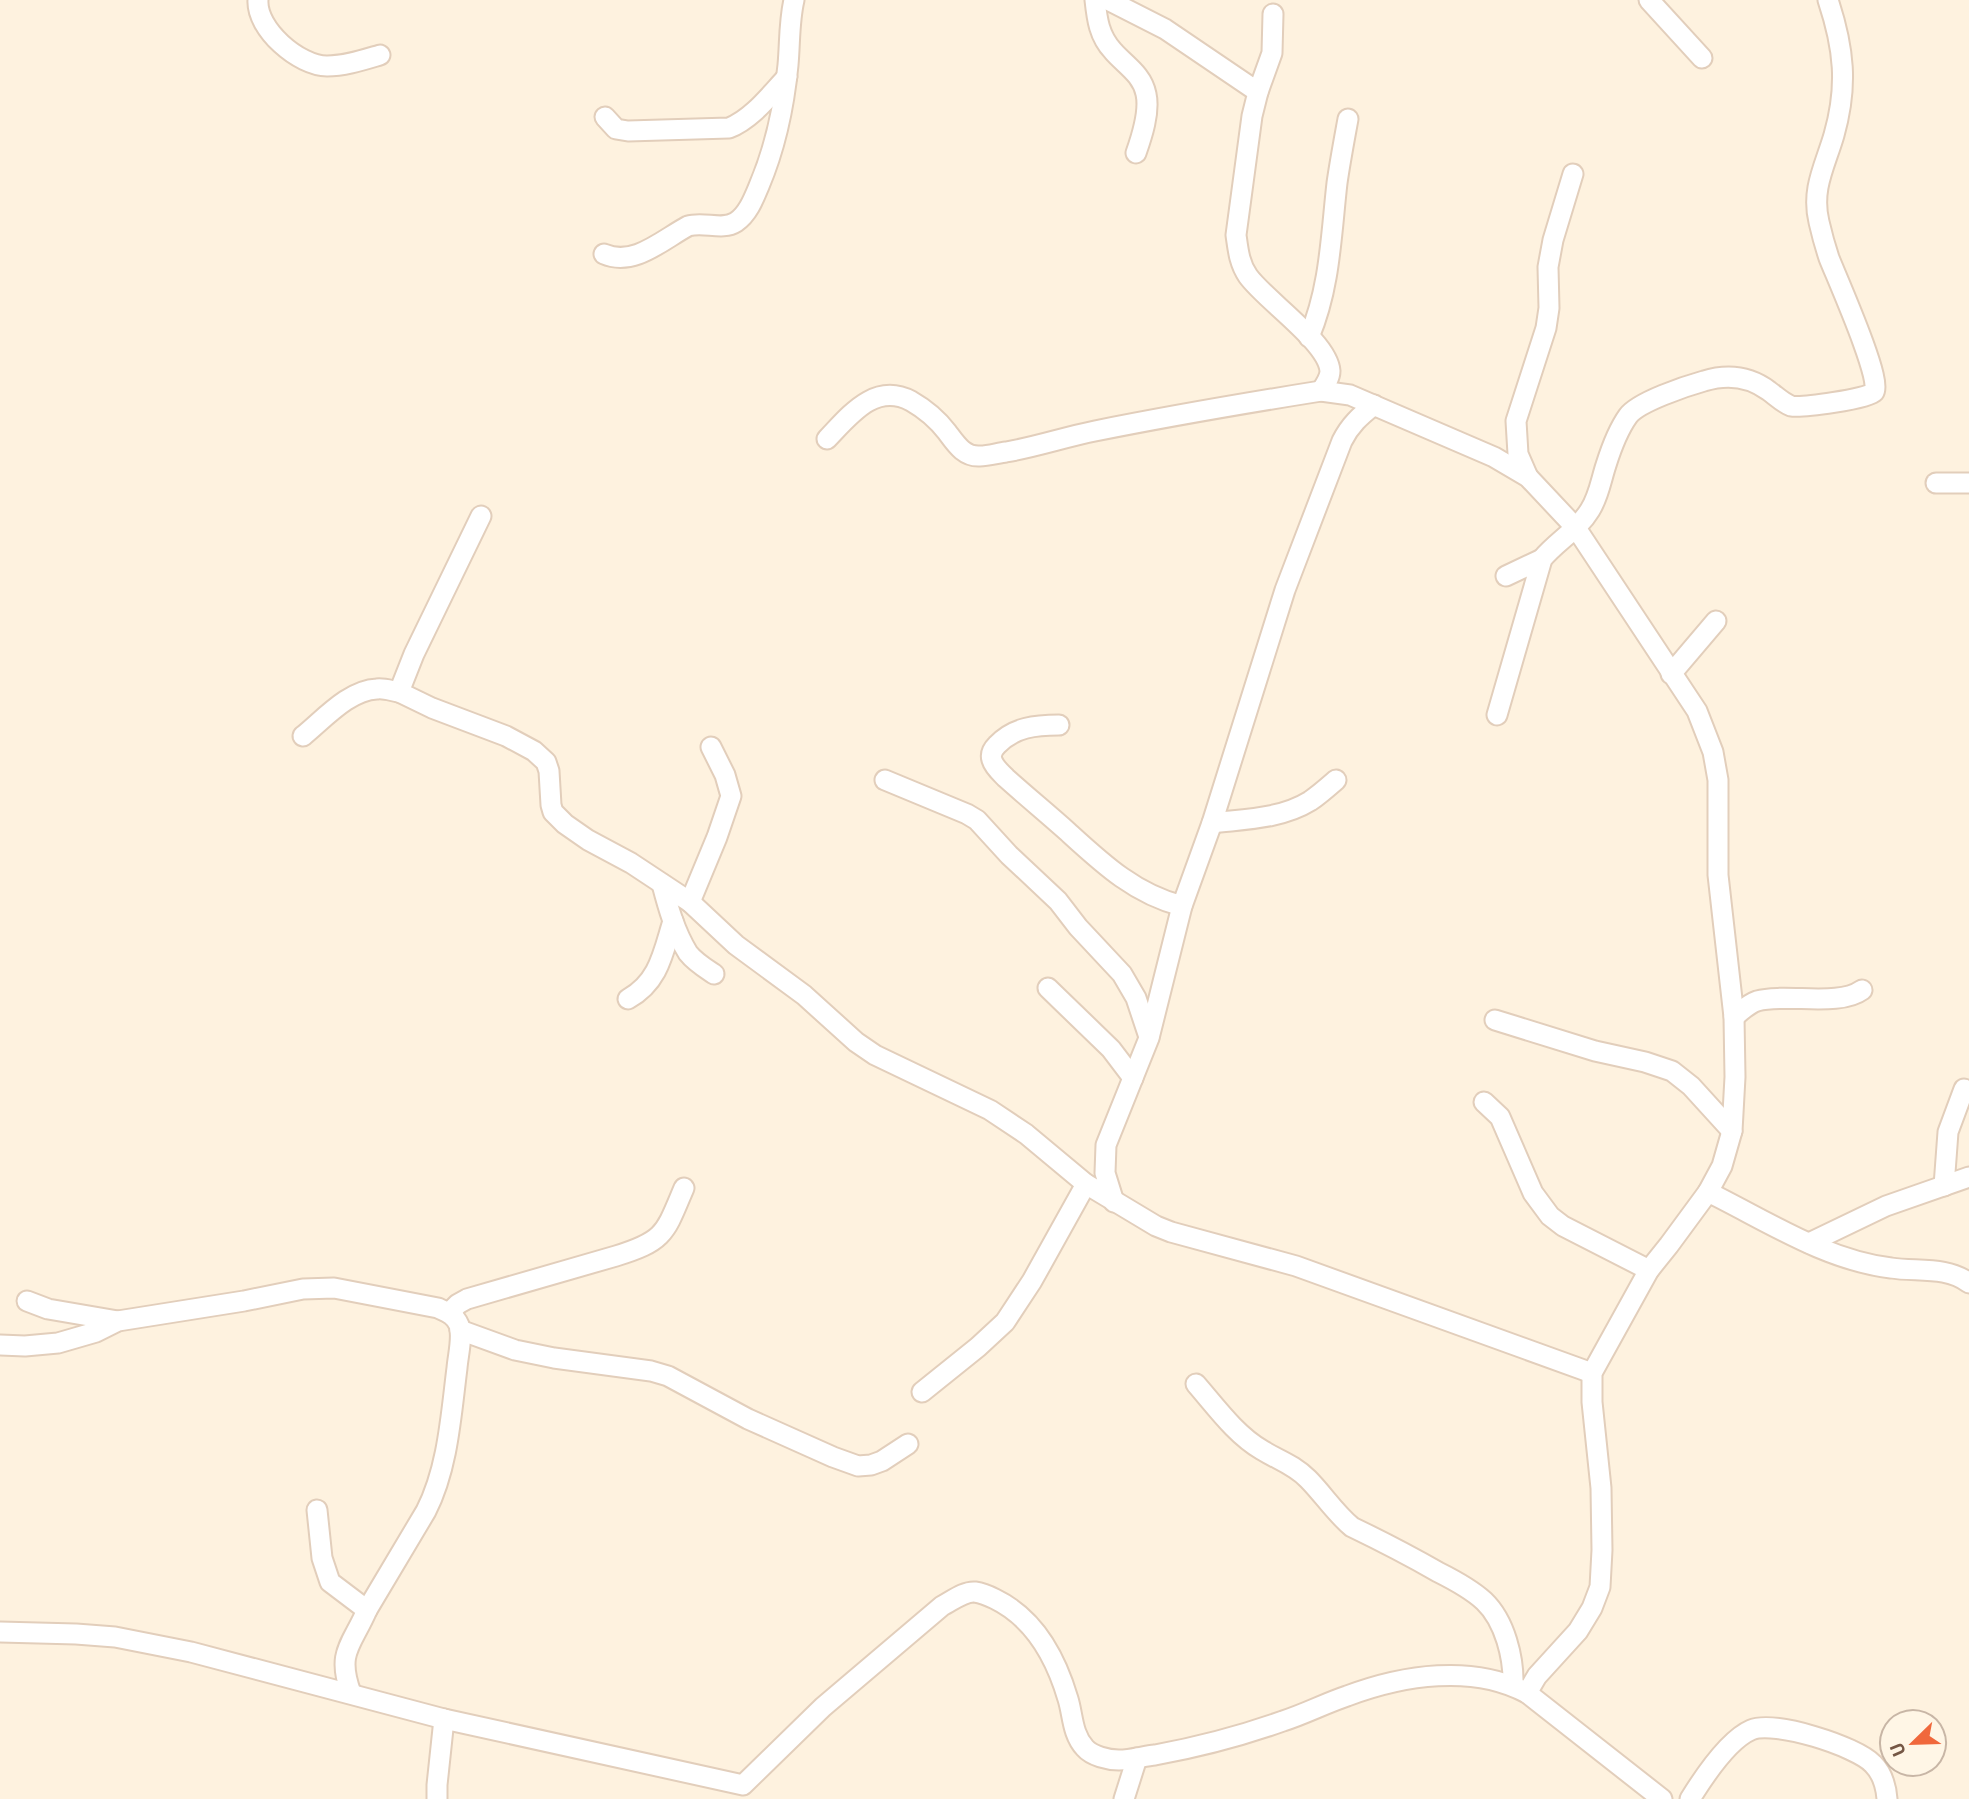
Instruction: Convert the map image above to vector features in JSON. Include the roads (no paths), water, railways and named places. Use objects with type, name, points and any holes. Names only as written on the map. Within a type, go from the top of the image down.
[{"type":"street","points":[[258,0],[263,21],[272,34],[304,59],[324,66],[352,63],[380,55]]},
{"type":"street","points":[[604,254],[614,258],[627,258],[640,254],[688,226],[728,225],[738,221],[750,207],[766,170],[783,112],[794,0]]},
{"type":"street","points":[[1095,0],[1097,22],[1105,41],[1139,77],[1147,96],[1142,136],[1136,153]]},
{"type":"street","points":[[1108,0],[1165,29],[1258,92]]},
{"type":"street","points":[[1649,0],[1702,58]]},
{"type":"street","points":[[1497,715],[1542,559],[1552,547],[1577,528],[1591,509],[1607,463],[1629,415],[1651,401],[1706,380],[1736,377],[1748,379],[1792,406],[1858,398],[1872,395],[1875,390],[1873,373],[1830,261],[1817,213],[1817,186],[1834,135],[1841,102],[1843,74],[1842,48],[1828,0]]},
{"type":"street","points":[[1272,14],[1272,53],[1252,116],[1236,234],[1238,253],[1249,277],[1309,337],[1326,359],[1330,369],[1329,377],[1321,391]]},
{"type":"street","points":[[605,117],[617,129],[628,131],[729,128],[751,114],[787,77]]},
{"type":"street","points":[[1309,337],[1318,316],[1330,257],[1337,182],[1348,119]]},
{"type":"street","points":[[1528,477],[1518,454],[1516,421],[1546,328],[1549,309],[1548,267],[1553,240],[1573,174]]},
{"type":"street","points":[[827,439],[865,403],[878,396],[892,394],[923,408],[939,422],[961,449],[981,457],[1091,432],[1321,391],[1350,395],[1494,457],[1528,477],[1577,528],[1697,711],[1708,736],[1718,780],[1717,875],[1734,1017],[1732,1131],[1722,1166],[1708,1192],[1648,1270],[1592,1373],[1592,1402],[1601,1488],[1600,1587],[1578,1631],[1537,1676],[1520,1689]]},
{"type":"street","points":[[1114,1202],[1105,1173],[1106,1145],[1149,1038],[1182,906],[1212,823],[1286,590],[1342,441],[1348,429],[1374,405]]},
{"type":"street","points":[[1936,483],[1969,483]]},
{"type":"street","points":[[399,692],[414,654],[481,516]]},
{"type":"street","points":[[1506,576],[1542,559]]},
{"type":"street","points":[[1671,674],[1716,621]]},
{"type":"street","points":[[303,736],[359,694],[379,688],[399,692],[432,708],[506,736],[540,755],[546,762],[551,805],[557,817],[588,840],[631,863],[690,902],[736,945],[804,995],[856,1042],[875,1055],[990,1110],[1026,1134],[1086,1184],[1114,1202],[1171,1233],[1296,1266],[1592,1373]]},
{"type":"street","points":[[1059,725],[1035,725],[1011,734],[993,750],[993,763],[1012,784],[1110,870],[1153,896],[1182,906]]},
{"type":"street","points":[[690,902],[717,837],[730,796],[725,775],[711,747]]},
{"type":"street","points":[[885,780],[933,798],[977,820],[1003,850],[1058,901],[1078,927],[1122,974],[1136,998],[1149,1038]]},
{"type":"street","points":[[1212,823],[1270,816],[1293,809],[1310,801],[1336,780]]},
{"type":"street","points":[[662,884],[673,921],[688,953],[714,974]]},
{"type":"street","points":[[628,999],[639,993],[654,977],[673,921]]},
{"type":"street","points":[[1048,988],[1111,1049],[1133,1078]]},
{"type":"street","points":[[1734,1017],[1745,1007],[1758,1001],[1850,996],[1861,990]]},
{"type":"street","points":[[1495,1020],[1595,1051],[1672,1071],[1691,1086],[1732,1131]]},
{"type":"street","points":[[1944,1186],[1948,1132],[1964,1089]]},
{"type":"street","points":[[1484,1102],[1500,1117],[1533,1193],[1550,1216],[1563,1226],[1648,1270]]},
{"type":"street","points":[[1809,1243],[1886,1206],[1969,1177]]},
{"type":"street","points":[[922,1392],[1005,1322],[1032,1281],[1086,1184]]},
{"type":"street","points":[[449,1313],[467,1299],[639,1249],[656,1240],[665,1229],[684,1188]]},
{"type":"street","points":[[1708,1192],[1829,1252],[1881,1267],[1951,1273],[1969,1283]]},
{"type":"street","points":[[0,1345],[58,1343],[96,1332],[118,1321],[318,1287],[439,1308],[449,1313],[458,1322],[460,1330],[446,1447],[432,1499],[346,1650],[344,1668],[351,1693]]},
{"type":"street","points":[[27,1301],[48,1309],[118,1321]]},
{"type":"street","points":[[460,1330],[515,1350],[541,1356],[651,1371],[668,1376],[748,1419],[858,1466],[882,1461],[908,1444]]},
{"type":"street","points":[[1196,1384],[1232,1424],[1262,1450],[1284,1461],[1307,1478],[1352,1527],[1458,1583],[1485,1602],[1496,1617],[1506,1640],[1520,1689]]},
{"type":"street","points":[[317,1510],[322,1558],[330,1581],[367,1610]]},
{"type":"street","points":[[0,1632],[115,1637],[191,1651],[444,1719],[742,1792],[823,1707],[942,1606],[974,1592],[1006,1604],[1022,1617],[1045,1645],[1058,1670],[1069,1702],[1075,1732],[1085,1749],[1096,1756],[1118,1760],[1187,1749],[1238,1736],[1349,1695],[1394,1682],[1458,1676],[1520,1689],[1662,1799]]},
{"type":"street","points":[[437,1799],[444,1719]]},
{"type":"street","points":[[1690,1799],[1724,1752],[1752,1729],[1769,1727],[1799,1733],[1856,1751],[1877,1768],[1884,1782],[1887,1799]]},
{"type":"street","points":[[1124,1799],[1137,1758]]}]
